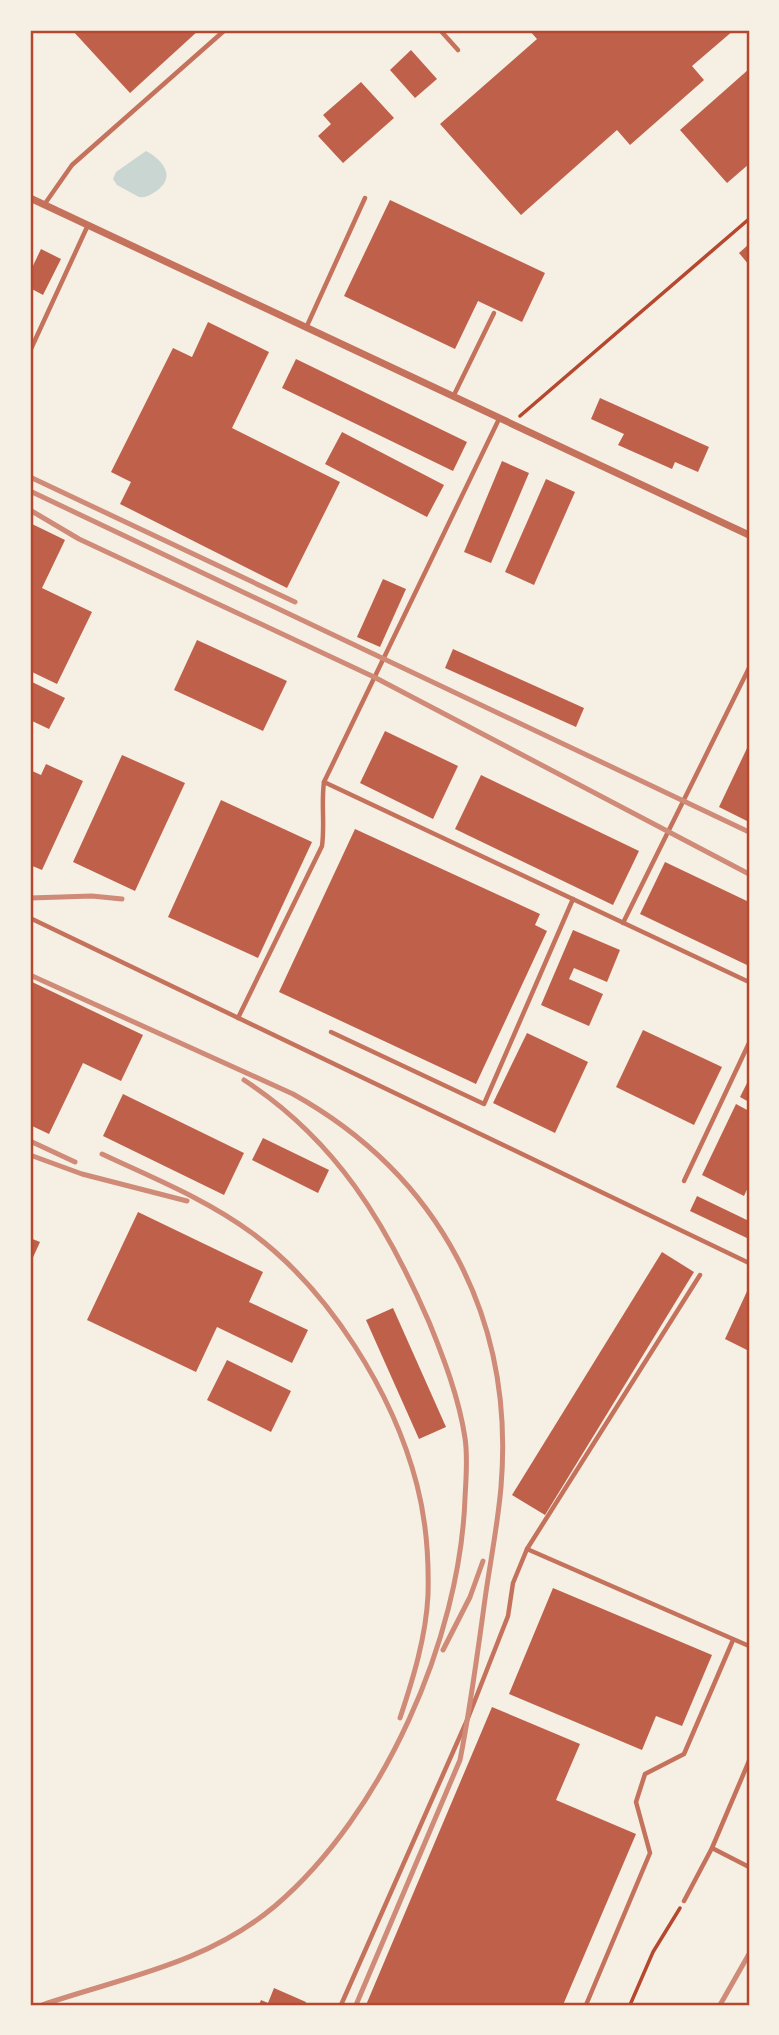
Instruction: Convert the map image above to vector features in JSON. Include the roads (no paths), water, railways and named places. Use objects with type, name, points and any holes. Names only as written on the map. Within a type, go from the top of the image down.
[{"type":"street","points":[[30,198],[749,535]]},
{"type":"lane","points":[[44,205],[72,165],[225,30]]},
{"type":"lane","points":[[440,30],[458,50]]},
{"type":"lane","points":[[306,328],[365,198]]},
{"type":"lane","points":[[30,351],[88,225]]},
{"type":"lane","points":[[453,397],[494,313]]},
{"type":"lane","points":[[237,1018],[322,846],[324,782],[499,419]]},
{"type":"lane","points":[[623,923],[749,668]]},
{"type":"lane","points":[[324,782],[749,982]]},
{"type":"lane","points":[[331,1032],[484,1104],[573,899]]},
{"type":"lane","points":[[30,918],[749,1263]]},
{"type":"lane","points":[[684,1181],[749,1042]]},
{"type":"lane","points":[[341,2005],[468,1718],[508,1616],[513,1583],[527,1549],[700,1275]]},
{"type":"lane","points":[[527,1549],[749,1646]]},
{"type":"lane","points":[[586,2005],[650,1853],[636,1802],[645,1774],[684,1755],[733,1640]]},
{"type":"lane","points":[[684,1901],[712,1848],[749,1761]]},
{"type":"lane","points":[[712,1848],[749,1867]]},
{"type":"railway","points":[[30,477],[295,602]]},
{"type":"railway","points":[[30,491],[749,832]]},
{"type":"railway","points":[[30,510],[79,539],[374,677],[749,874]]},
{"type":"railway","points":[[30,898],[92,896],[122,899]]},
{"type":"railway","points":[[30,975],[293,1094],[345,1128],[389,1166],[427,1210],[457,1258],[480,1310],[495,1366],[502,1425],[501,1487],[464,1739],[460,1760],[356,2005]]},
{"type":"railway","points":[[42,2005],[163,1967],[221,1942],[249,1926],[275,1906],[314,1868],[350,1823],[381,1774],[409,1720],[431,1665],[448,1608],[460,1552],[467,1468],[459,1408],[440,1350],[395,1251],[355,1186],[306,1129],[244,1080]]},
{"type":"railway","points":[[30,1141],[75,1162]]},
{"type":"railway","points":[[102,1154],[198,1199],[252,1233],[280,1256],[332,1313],[375,1379],[392,1414],[417,1485],[427,1554],[428,1595],[425,1626],[400,1718]]},
{"type":"railway","points":[[30,1155],[82,1174],[187,1201]]},
{"type":"railway","points":[[443,1650],[470,1597],[483,1561]]},
{"type":"railway","points":[[720,2005],[749,1954]]}]
